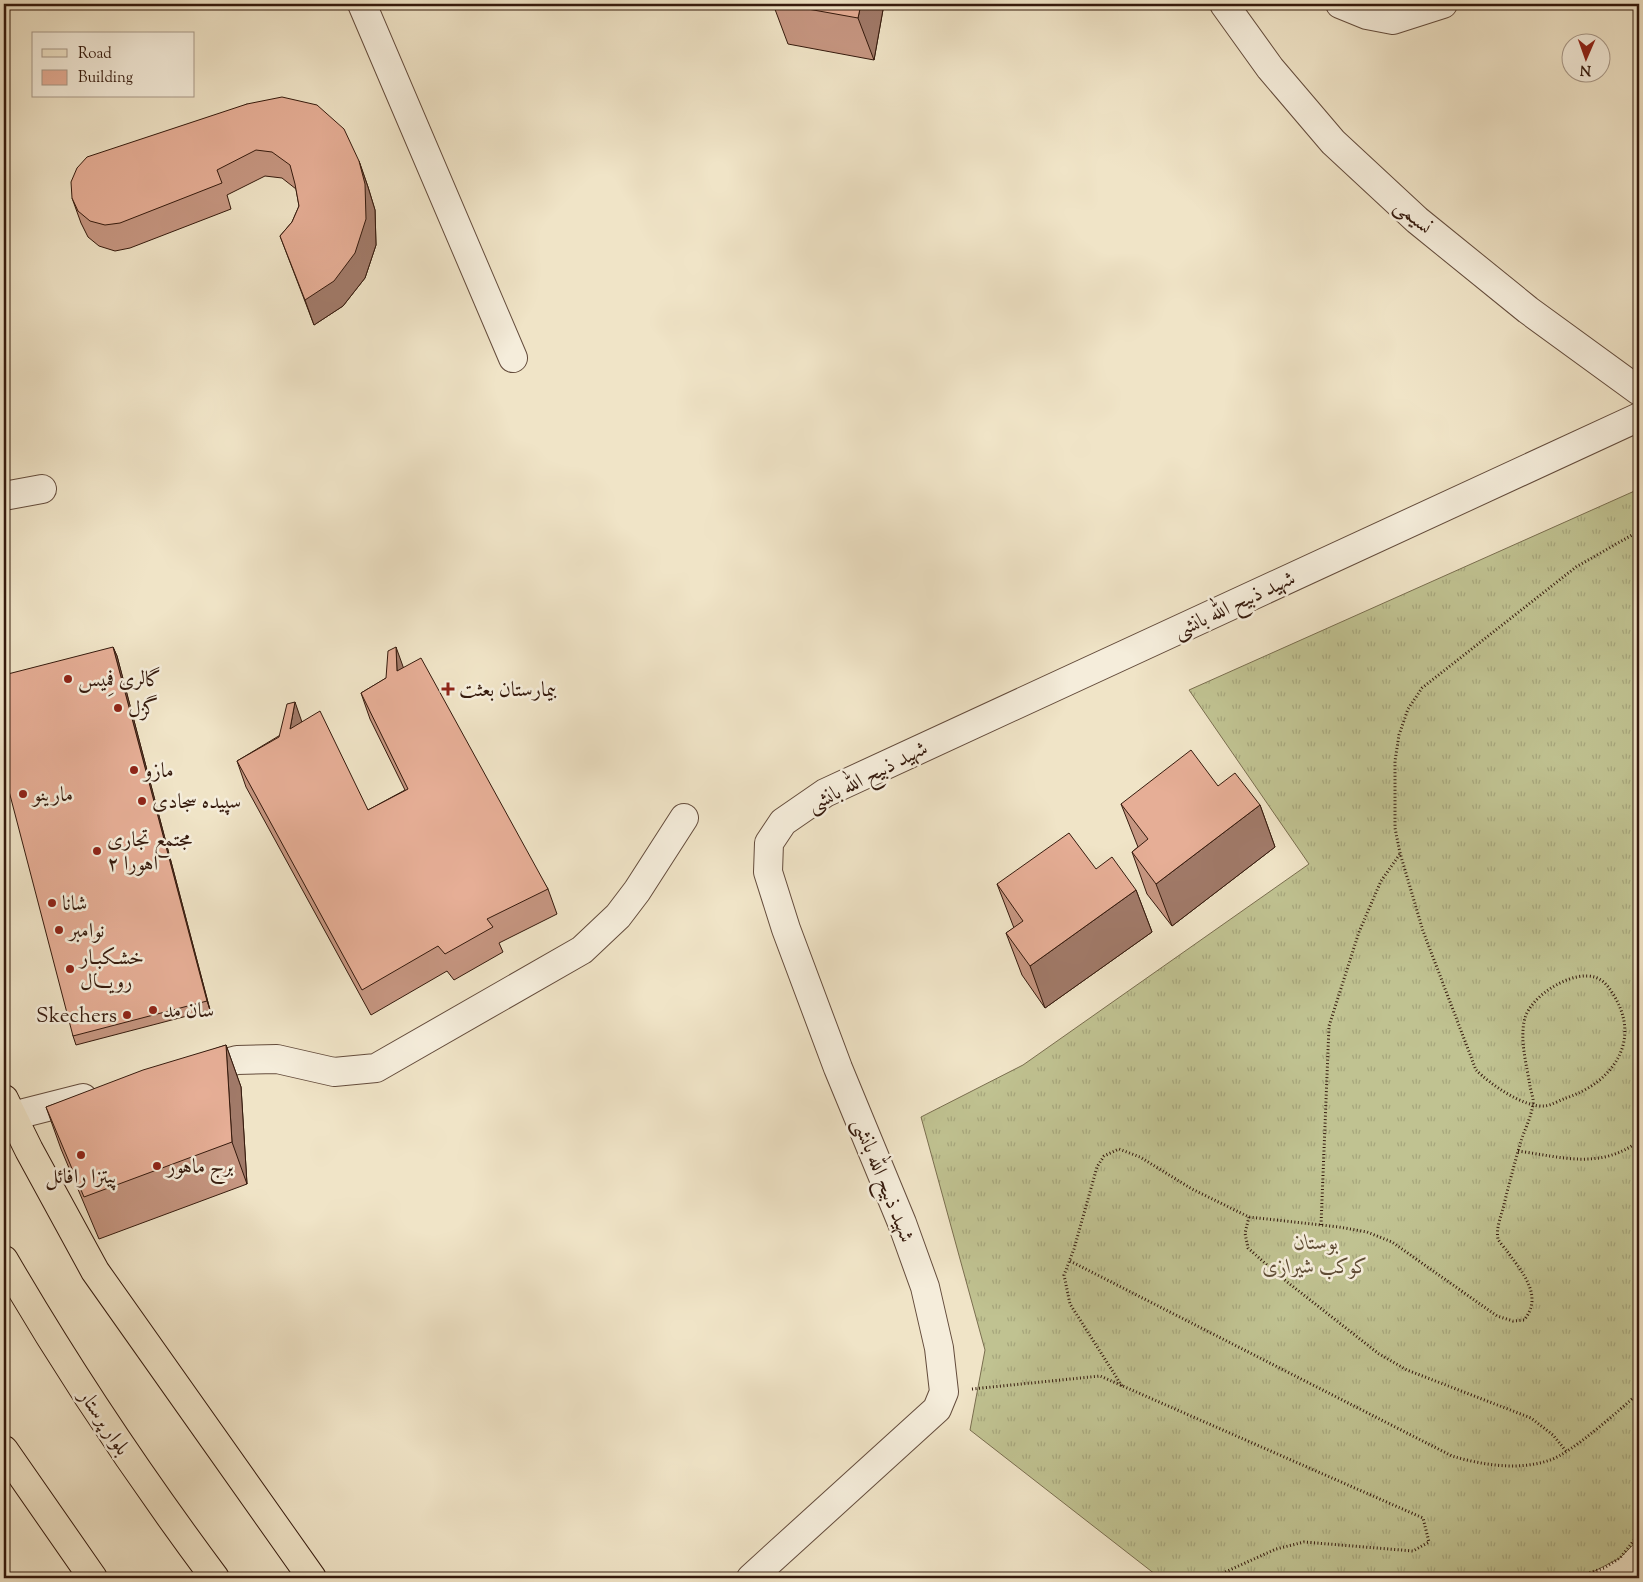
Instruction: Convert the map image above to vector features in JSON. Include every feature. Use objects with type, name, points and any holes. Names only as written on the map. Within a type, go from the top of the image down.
[{"type":"main road","points":[[6,1111],[95,1271],[312,1578]]},
{"type":"main road","name":"بلوار پرستار","points":[[4,1260],[59,1352],[163,1508],[215,1578]]},
{"type":"main road","points":[[4,1450],[93,1578]]},
{"type":"street","points":[[362,4],[513,358]]},
{"type":"street","name":"نسیمی","points":[[1224,4],[1270,68],[1333,142],[1417,220],[1528,310],[1639,391]]},
{"type":"street","points":[[1340,4],[1367,15],[1394,20],[1442,4]]},
{"type":"street","name":"شهید ذبیح الله بانشی","points":[[944,1392],[939,1348],[925,1287],[898,1214],[838,1068],[786,929],[768,872],[769,843],[783,822],[825,793],[1639,418]]},
{"type":"street","points":[[4,496],[42,489]]},
{"type":"street","points":[[172,1076],[237,1060],[278,1059],[334,1072],[376,1068],[582,950],[618,916],[637,891],[684,818]]},
{"type":"street","points":[[6,1111],[106,1093]]},
{"type":"street","points":[[751,1578],[937,1409],[944,1392]]},
{"type":"path","points":[[1122,1386],[1070,1304],[1064,1275],[1070,1261],[1097,1167],[1104,1156],[1119,1149],[1140,1157],[1192,1189],[1249,1217],[1367,1232],[1392,1242],[1497,1316],[1514,1321],[1524,1320],[1532,1311],[1533,1298],[1525,1278],[1498,1239],[1498,1227],[1533,1103],[1526,1059],[1525,1017],[1548,990],[1566,979],[1587,976],[1599,978],[1617,1000],[1624,1020],[1626,1043],[1610,1072],[1584,1092],[1544,1106],[1533,1103],[1514,1098],[1487,1081],[1476,1070],[1423,931],[1400,853],[1396,828],[1395,762],[1399,735],[1408,709],[1422,688],[1576,568],[1639,531]]},
{"type":"path","points":[[1321,1225],[1329,1026],[1359,932],[1381,881],[1400,853]]},
{"type":"path","points":[[1518,1151],[1597,1160],[1614,1155],[1639,1141]]},
{"type":"path","points":[[1249,1217],[1245,1233],[1248,1248],[1277,1274],[1379,1354],[1407,1370],[1531,1418],[1553,1434],[1566,1452]]},
{"type":"path","points":[[1070,1261],[1452,1456],[1478,1463],[1524,1465],[1550,1460],[1566,1452],[1639,1393]]},
{"type":"path","points":[[944,1392],[1100,1376],[1423,1518],[1429,1542],[1413,1551],[1304,1542],[1276,1549],[1212,1578]]},
{"type":"path","points":[[1573,1578],[1604,1568],[1620,1558],[1639,1534]]},
{"type":"green space","name":"بوستان کوکب شیرازی","points":[[1639,489],[1639,1539],[1620,1558],[1581,1578],[1160,1578],[970,1430],[985,1350],[921,1117],[1023,1065],[1309,864],[1189,690]]},
{"type":"building","points":[[780,4],[861,4],[858,18]]},
{"type":"building","points":[[282,97],[317,105],[344,129],[359,161],[365,184],[366,219],[355,253],[334,281],[305,300],[280,236],[292,222],[299,206],[295,184],[290,165],[272,152],[256,150],[217,170],[222,183],[120,223],[105,225],[90,221],[78,211],[72,198],[71,182],[77,168],[87,157],[247,104]]},
{"type":"building","name":"مجتمع تجاری اهورا ۲","points":[[113,647],[207,1001],[73,1036],[4,772],[4,675]]},
{"type":"building","points":[[396,647],[397,671],[421,658],[548,889],[487,919],[493,927],[445,954],[438,946],[362,990],[237,761],[279,737],[287,704],[295,702],[290,729],[320,711],[368,810],[408,789],[361,693],[386,678],[388,651]]},
{"type":"building","points":[[1191,750],[1218,786],[1235,773],[1260,805],[1156,884],[1132,852],[1148,839],[1121,804]]},
{"type":"building","points":[[1069,833],[1096,869],[1112,857],[1136,890],[1030,966],[1006,933],[1023,921],[997,884]]},
{"type":"building","points":[[226,1045],[232,1142],[84,1197],[46,1107],[143,1070]]},
{"type":"place","name":"گالری فِميس","points":[[68,679]]},
{"type":"place","name":"بیمارستان بعثت","points":[[448,689]]},
{"type":"place","name":"گزل","points":[[118,708]]},
{"type":"place","name":"مازو","points":[[134,770]]},
{"type":"place","name":"مارینو","points":[[23,794]]},
{"type":"place","name":"سپیده سجادی","points":[[142,801]]},
{"type":"place","name":"مجتمع تجاری اهورا ۲","points":[[97,851]]},
{"type":"place","name":"شانا","points":[[52,903]]},
{"type":"place","name":"نوامبر","points":[[59,930]]},
{"type":"place","name":"خشـکبـار رویـــال","points":[[70,969]]},
{"type":"place","name":"سان مد","points":[[153,1010]]},
{"type":"place","name":"Skechers","points":[[127,1015]]},
{"type":"place","name":"پیتزا رافائل","points":[[81,1155]]},
{"type":"place","name":"برج ماهور","points":[[157,1166]]}]
